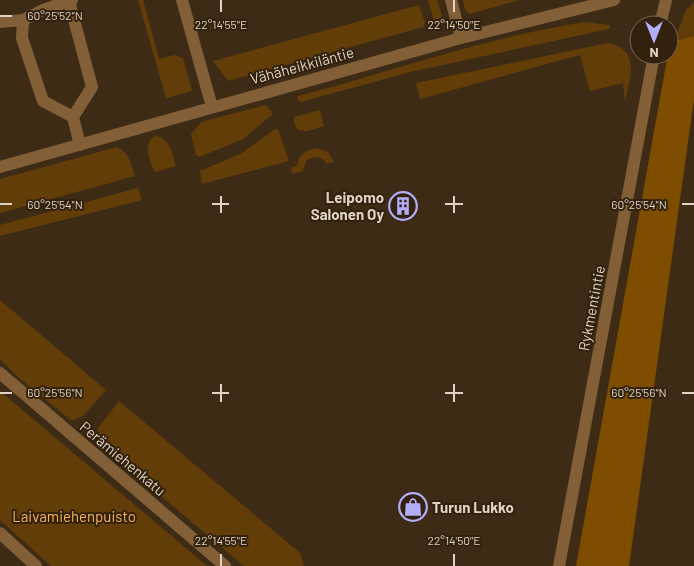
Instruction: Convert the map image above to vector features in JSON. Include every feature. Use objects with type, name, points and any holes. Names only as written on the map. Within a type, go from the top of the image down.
[{"type":"street","points":[[0,22],[23,20],[70,0],[92,87],[73,117],[80,144]]},
{"type":"street","points":[[182,0],[212,107]]},
{"type":"street","points":[[451,0],[461,38]]},
{"type":"street","name":"Vähäheikkiläntie","points":[[0,167],[461,38],[614,0]]},
{"type":"street","points":[[662,15],[666,0]]},
{"type":"street","points":[[23,20],[22,38],[43,101],[73,117]]},
{"type":"street","name":"Rykmentintie","points":[[559,566],[652,65]]},
{"type":"street","name":"Perämiehenkatu","points":[[0,373],[226,566]]},
{"type":"street","points":[[0,533],[36,566]]},
{"type":"green space","points":[[138,0],[143,0],[159,59],[174,55],[183,58],[192,91],[166,98]]},
{"type":"green space","points":[[428,0],[437,0],[442,16],[435,24]]},
{"type":"green space","points":[[463,0],[519,0],[470,14],[465,10]]},
{"type":"green space","points":[[694,2],[694,36],[679,40],[679,28],[686,10]]},
{"type":"green space","points":[[419,5],[425,23],[423,27],[228,81],[213,61]]},
{"type":"green space","points":[[585,22],[610,25],[609,29],[410,72],[301,102],[297,100],[298,96],[476,45],[548,28]]},
{"type":"green space","points":[[608,43],[625,52],[631,66],[625,102],[623,83],[590,91],[580,55],[420,99],[416,83]]},
{"type":"green space","points":[[266,105],[273,114],[243,139],[200,157],[196,155],[191,134],[201,122]]},
{"type":"green space","points":[[320,110],[324,126],[307,131],[298,130],[294,123],[294,117]]},
{"type":"green space","points":[[275,129],[278,129],[289,161],[202,184],[200,171],[242,153]]},
{"type":"green space","points":[[156,135],[168,144],[176,166],[155,172],[149,158],[148,147],[152,138]]},
{"type":"green space","points":[[117,147],[127,155],[135,176],[0,213],[0,179]]},
{"type":"green space","points":[[315,148],[328,152],[334,162],[327,164],[320,158],[312,158],[306,161],[303,171],[292,174],[291,168],[297,166],[300,156]]},
{"type":"green space","points":[[138,188],[142,200],[0,236],[0,225]]},
{"type":"green space","points":[[0,300],[106,390],[83,416],[72,421],[19,378],[0,359]]},
{"type":"green space","name":"Laivamiehenpuisto","points":[[0,391],[207,566],[51,566],[0,520]]},
{"type":"green space","points":[[119,401],[300,553],[304,566],[244,566],[99,444],[98,428]]},
{"type":"shaded area","points":[[694,36],[694,99],[629,566],[576,566],[666,65],[679,65],[679,40]]},
{"type":"place","name":"Leipomo Salonen Oy","points":[[403,206]]},
{"type":"place","name":"Turun Lukko","points":[[413,507]]}]
